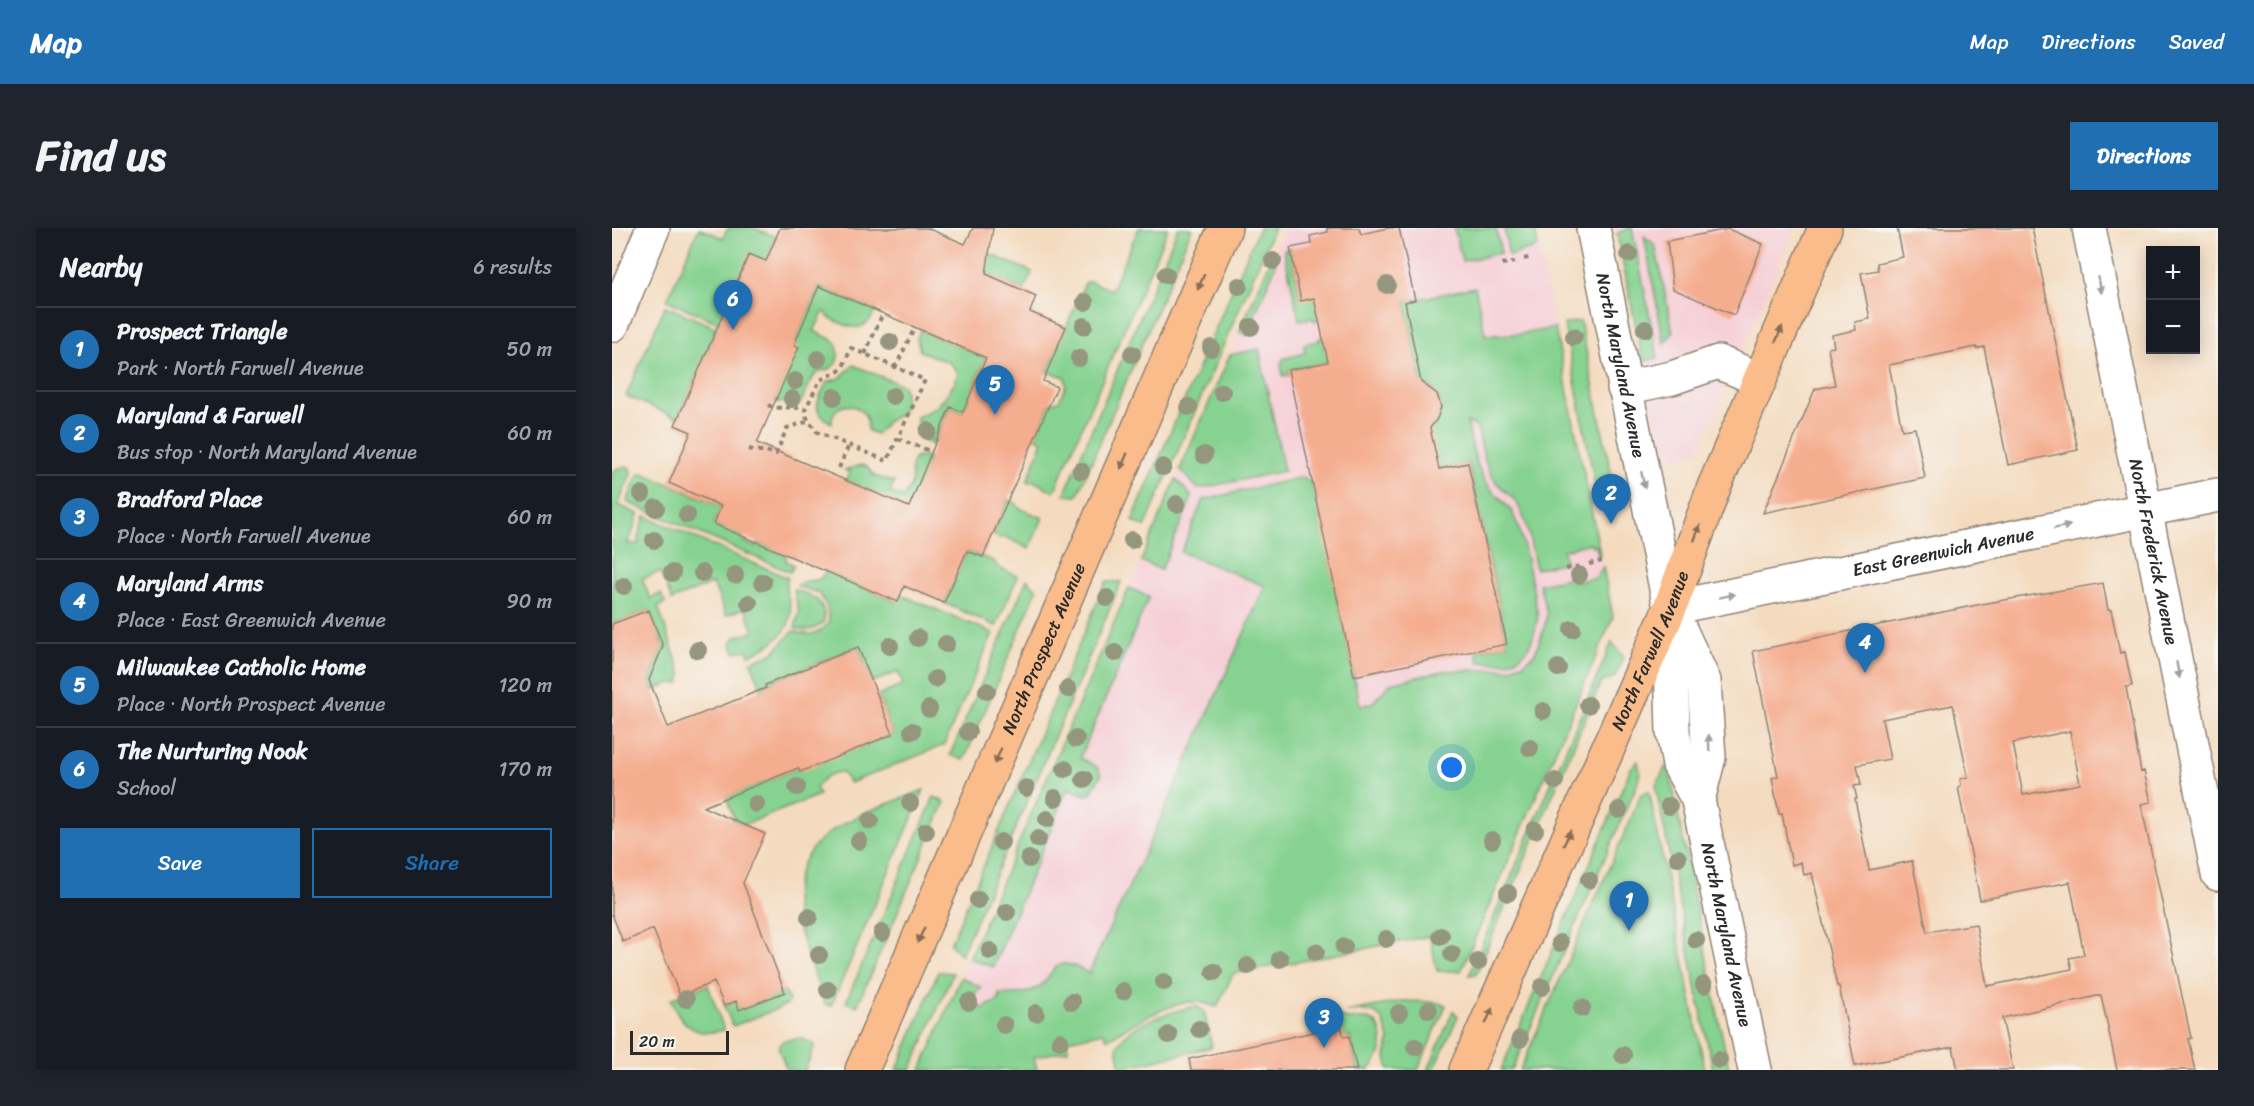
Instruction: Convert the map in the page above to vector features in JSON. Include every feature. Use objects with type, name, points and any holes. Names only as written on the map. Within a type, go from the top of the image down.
[{"type":"main road","name":"North Prospect Avenue","points":[[862,1070],[1225,228]]},
{"type":"main road","name":"North Farwell Avenue","points":[[1466,1070],[1670,608],[1714,487],[1820,229]]},
{"type":"street","points":[[612,325],[653,228]]},
{"type":"street","name":"North Maryland Avenue","points":[[1593,228],[1670,608],[1673,732],[1679,765],[1698,800],[1755,1070]]},
{"type":"street","name":"North Frederick Avenue","points":[[2089,228],[2218,874]]},
{"type":"street","points":[[1624,388],[1672,378],[1719,362],[1759,379]]},
{"type":"street","name":"East Greenwich Avenue","points":[[1670,608],[2218,495]]},
{"type":"path","points":[[1524,259],[1532,257]]},
{"type":"path","points":[[1502,264],[1515,262]]},
{"type":"path","points":[[865,354],[883,313]]},
{"type":"path","points":[[895,368],[915,327]]},
{"type":"path","points":[[851,348],[895,368],[925,380],[888,461],[817,432],[808,421],[805,410],[820,380],[843,367],[851,348]]},
{"type":"path","points":[[768,405],[776,409],[788,406],[805,410]]},
{"type":"path","points":[[749,449],[756,451],[763,449],[776,454],[787,428],[808,421]]},
{"type":"path","points":[[898,439],[930,451]]},
{"type":"path","points":[[839,468],[849,446]]},
{"type":"path","points":[[1589,564],[1602,561]]},
{"type":"path","points":[[1566,569],[1580,566]]},
{"type":"shaded area","points":[[1284,228],[1535,228],[1613,617],[1485,913],[941,1024]]},
{"type":"shaded area","points":[[1616,228],[1795,228],[1702,443],[1695,453],[1685,458],[1666,454],[1658,440]]},
{"type":"green space","points":[[699,228],[723,238],[728,228],[754,228],[776,237],[766,261],[719,323],[667,300]]},
{"type":"green space","points":[[1139,228],[1168,228],[1054,492],[1034,481],[1027,482],[1043,441],[1035,437],[1050,403],[1059,401],[1066,385],[1065,377],[1047,371],[1085,283],[1090,281],[1111,290]]},
{"type":"green space","points":[[1178,228],[1192,228],[1077,496],[1064,495]]},
{"type":"green space","points":[[1259,228],[1274,228],[1145,527],[1132,521]]},
{"type":"green space","points":[[1454,228],[1496,228],[1501,253],[1462,261]]},
{"type":"green space","points":[[1504,228],[1535,228],[1538,247],[1509,256]]},
{"type":"green space","points":[[1632,228],[1658,358],[1643,361],[1617,234]]},
{"type":"green space","points":[[1644,236],[1655,245],[1673,332],[1664,344]]},
{"type":"green space","points":[[1290,248],[1301,300],[1320,296],[1319,320],[1314,321],[1313,318],[1299,320],[1284,250]]},
{"type":"green space","points":[[987,253],[1032,272],[1024,290],[979,271]]},
{"type":"green space","points":[[1273,255],[1276,265],[1253,319],[1256,332],[1246,335],[1239,332]]},
{"type":"green space","points":[[819,286],[876,310],[861,327],[843,324],[828,317],[826,312],[823,313],[814,331],[835,341],[838,353],[836,364],[816,374],[800,404],[775,402],[794,345]]},
{"type":"green space","points":[[1475,287],[1485,335],[1520,334],[1555,328],[1600,554],[1598,555],[1596,546],[1592,546],[1591,543],[1563,550],[1565,562],[1536,569],[1527,529],[1519,507],[1493,477],[1486,463],[1477,427],[1467,422],[1475,456],[1485,481],[1510,508],[1517,522],[1528,562],[1538,616],[1533,637],[1526,650],[1515,659],[1501,663],[1479,662],[1477,651],[1507,644],[1469,463],[1439,469],[1410,444],[1437,419],[1440,406],[1434,391],[1422,384],[1405,302]]},
{"type":"green space","points":[[665,306],[717,328],[678,418],[626,396]]},
{"type":"green space","points":[[1580,321],[1614,487],[1596,490],[1564,324]]},
{"type":"green space","points":[[921,330],[986,358],[963,412],[949,407],[933,444],[923,441],[916,434],[917,417],[938,406],[955,383],[958,372],[950,363],[920,351],[917,338]]},
{"type":"green space","points":[[1323,337],[1333,361],[1288,370],[1289,375],[1283,376],[1281,364],[1283,359],[1305,353],[1304,344],[1319,341],[1319,338]]},
{"type":"green space","points":[[1259,349],[1284,471],[1198,489],[1180,469],[1230,355]]},
{"type":"green space","points":[[853,365],[904,386],[906,403],[901,414],[888,421],[876,434],[867,430],[864,413],[858,408],[844,406],[838,409],[833,414],[832,423],[825,419],[818,410],[819,400],[827,382],[840,378]]},
{"type":"green space","points":[[922,455],[928,458],[926,463],[938,469],[914,524],[877,508],[882,496],[847,481],[850,472],[845,470],[861,465],[867,467],[874,476],[894,482],[890,492],[903,498],[911,485],[912,464],[917,457]]},
{"type":"green space","points":[[618,468],[630,468],[631,474],[618,505],[638,514],[627,543],[639,544],[638,537],[645,516],[788,578],[786,588],[791,615],[789,623],[779,637],[749,655],[747,650],[735,652],[731,643],[733,640],[738,636],[754,632],[745,608],[726,615],[713,583],[672,600],[660,572],[642,579],[650,598],[661,594],[665,603],[658,607],[682,676],[679,684],[670,683],[654,690],[649,680],[663,646],[649,610],[614,623],[612,628],[612,472]]},
{"type":"green space","points":[[642,473],[721,506],[714,524],[742,535],[742,540],[755,547],[759,543],[786,554],[786,561],[794,565],[790,572],[627,502],[637,477]]},
{"type":"green space","points":[[1303,477],[1314,485],[1360,706],[1372,703],[1391,683],[1443,671],[1510,669],[1524,663],[1535,653],[1547,614],[1539,584],[1568,578],[1577,581],[1596,578],[1603,567],[1613,617],[1461,971],[1437,971],[1430,936],[1233,974],[1217,1007],[1199,1002],[1179,1004],[1142,1019],[1112,1037],[1106,1038],[1104,1032],[1067,1040],[1068,1050],[1034,1057],[1037,1070],[921,1070],[961,977],[982,988],[972,998],[972,1004],[976,1009],[999,1000],[999,994],[1018,994],[1036,989],[1058,965],[1075,966],[1089,973],[1265,586],[1181,552],[1203,500]]},
{"type":"green space","points":[[1176,479],[1192,497],[1161,570],[1141,561]]},
{"type":"green space","points":[[1008,500],[1016,503],[1019,508],[1043,518],[1029,549],[1006,537],[1000,538],[993,535]]},
{"type":"green space","points":[[967,551],[993,561],[999,568],[1018,576],[996,626],[944,603]]},
{"type":"green space","points":[[826,571],[897,602],[901,595],[993,633],[944,745],[850,783],[842,772],[831,775],[816,787],[819,795],[744,825],[735,821],[726,797],[893,734],[878,696],[903,685],[898,672],[872,682],[858,647],[765,684],[766,688],[762,690],[751,662],[774,652],[793,631],[813,634],[829,622],[827,607],[819,593],[797,586],[803,582],[820,579]]},
{"type":"green space","points":[[1027,579],[1037,590],[964,760],[950,755]]},
{"type":"green space","points":[[1106,582],[1121,582],[961,955],[950,944]]},
{"type":"green space","points":[[1129,588],[1149,597],[1080,758],[1097,767],[1101,775],[1090,794],[1085,795],[1068,788],[993,967],[969,958]]},
{"type":"green space","points":[[794,590],[812,596],[823,608],[824,621],[814,629],[795,628],[799,612]]},
{"type":"green space","points":[[1612,642],[1624,658],[1614,678],[1601,682],[1476,974],[1469,975]]},
{"type":"green space","points":[[1638,761],[1640,772],[1638,782],[1512,1070],[1501,1070],[1631,768]]},
{"type":"green space","points":[[1666,766],[1670,774],[1729,1070],[1713,1070],[1657,793],[1656,786]]},
{"type":"green space","points":[[924,790],[831,1006],[825,1004],[798,925],[795,894],[800,869],[812,849],[829,833],[850,820]]},
{"type":"green space","points":[[1649,791],[1705,1070],[1520,1070],[1642,793]]},
{"type":"green space","points":[[934,797],[945,802],[857,1006],[846,1002]]},
{"type":"green space","points":[[938,972],[953,973],[911,1070],[897,1070]]},
{"type":"green space","points":[[708,985],[724,1030],[705,1032],[691,1028],[680,1016],[671,999]]},
{"type":"green space","points":[[785,992],[789,1001],[787,1005],[733,1026],[724,1006],[736,1001],[739,1009]]},
{"type":"green space","points":[[1403,1001],[1446,1005],[1418,1070],[1389,1070],[1386,1057],[1389,1039],[1383,1020],[1375,1013],[1346,1012]]},
{"type":"green space","points":[[1196,1006],[1204,1011],[1212,1047],[1121,1068],[1117,1047],[1130,1031],[1152,1019]]},
{"type":"green space","points":[[1453,1011],[1458,1016],[1434,1070],[1428,1070]]},
{"type":"green space","points":[[1336,1014],[1342,1018],[1370,1020],[1380,1029],[1382,1049],[1369,1070],[1357,1070],[1350,1036],[1344,1037],[1330,1028],[1328,1018]]},
{"type":"green space","points":[[800,1038],[815,1045],[805,1070],[787,1070],[779,1046],[783,1041]]},
{"type":"building","points":[[780,228],[927,228],[965,244],[973,228],[993,228],[986,274],[1036,296],[1030,312],[1066,327],[1043,381],[1057,387],[983,557],[967,551],[944,603],[904,586],[898,602],[714,524],[721,506],[669,483],[691,432],[675,425],[749,254],[766,261]],"holes":[[[819,286],[986,358],[963,412],[950,407],[909,507],[757,443],[799,347],[794,345]]]},
{"type":"building","points":[[1327,228],[1359,228],[1361,234],[1399,228],[1415,300],[1405,302],[1421,382],[1437,394],[1441,407],[1437,419],[1430,428],[1439,469],[1468,463],[1507,644],[1354,676],[1288,370],[1328,362],[1314,298],[1301,301],[1290,248],[1311,244],[1310,236],[1328,232]]},
{"type":"building","points":[[1897,228],[2032,228],[2078,450],[2008,465],[1984,347],[1976,349],[1976,347],[1889,365],[1902,430],[1915,428],[1925,478],[1763,513],[1815,389],[1835,385],[1828,348],[1834,347],[1832,335],[1856,330],[1855,322],[1870,319],[1861,273],[1878,270],[1877,263],[1903,257]]},
{"type":"building","points":[[1728,229],[1763,244],[1734,315],[1673,289],[1667,241]]},
{"type":"building","points":[[2103,583],[2120,653],[2125,652],[2132,686],[2126,687],[2141,772],[2144,771],[2151,802],[2141,804],[2191,1038],[2188,1039],[2195,1070],[2117,1070],[2101,995],[2002,1018],[2013,1070],[1958,1070],[1953,1047],[1855,1066],[1812,873],[1804,875],[1801,862],[1792,865],[1782,814],[1779,814],[1772,778],[1778,776],[1753,651],[1987,603]],"holes":[[[1953,705],[1968,777],[1960,779],[1961,786],[1958,787],[1980,900],[2070,882],[2084,955],[2069,958],[2072,969],[1987,986],[1976,924],[1927,932],[1912,861],[1869,870],[1855,799],[1857,799],[1854,786],[1861,785],[1857,765],[1890,759],[1882,719]],[[2070,731],[2080,784],[2023,795],[2013,743]]]},
{"type":"building","points":[[649,610],[663,646],[649,680],[668,727],[766,688],[765,685],[858,647],[893,734],[800,772],[798,768],[703,807],[765,834],[743,883],[785,992],[739,1010],[736,1001],[724,1006],[714,982],[680,996],[653,929],[623,942],[612,914],[612,624]]},
{"type":"building","points":[[1341,1026],[1344,1037],[1349,1036],[1357,1070],[1191,1070],[1189,1059]]},
{"type":"place","name":"The Nurturing Nook","points":[[733,330]]},
{"type":"place","name":"Milwaukee Catholic Home","points":[[995,415]]},
{"type":"place","name":"Maryland & Farwell","points":[[1611,524]]},
{"type":"place","name":"Maryland Arms","points":[[1865,673]]},
{"type":"place","name":"Prospect Triangle","points":[[1629,931]]},
{"type":"place","name":"Bradford Place","points":[[1324,1048]]}]
